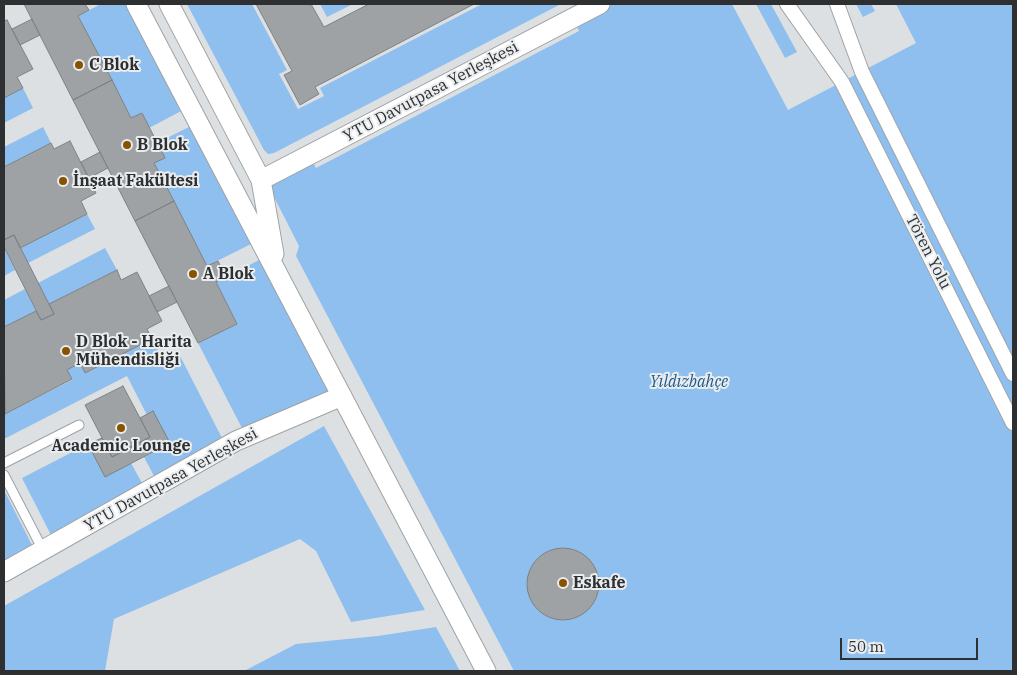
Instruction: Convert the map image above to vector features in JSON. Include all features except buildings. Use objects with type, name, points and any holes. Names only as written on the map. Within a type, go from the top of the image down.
[{"type":"street","points":[[136,4],[486,671]]},
{"type":"street","points":[[169,4],[261,180],[277,272]]},
{"type":"street","name":"YTU Davutpasa Yerleşkesi","points":[[261,180],[600,4]]},
{"type":"street","name":"Tören Yolu","points":[[787,4],[842,82],[1013,423]]},
{"type":"street","name":"Tören Yolu","points":[[837,4],[862,72],[1013,374]]},
{"type":"street","name":"YTU Davutpasa Yerleşkesi","points":[[4,572],[236,441],[342,396]]},
{"type":"lane","points":[[4,463],[79,425]]},
{"type":"lane","points":[[4,475],[43,550]]},
{"type":"green space","points":[[101,4],[130,4],[185,109],[149,128],[142,113],[131,118],[78,16]]},
{"type":"green space","points":[[187,4],[252,4],[287,70],[279,74],[298,109],[324,96],[320,88],[482,4],[561,4],[274,153],[268,154],[264,150]]},
{"type":"green space","points":[[320,4],[353,4],[327,17]]},
{"type":"green space","name":"Yıldızbahçe","points":[[610,4],[732,4],[788,110],[916,43],[896,4],[1013,4],[1013,671],[514,671],[296,256],[299,246],[271,191],[271,186],[274,182],[313,162],[316,168],[579,31],[574,21]]},
{"type":"green space","points":[[756,4],[771,4],[797,52],[785,58]]},
{"type":"green space","points":[[856,4],[871,4],[875,11],[863,17]]},
{"type":"green space","points":[[23,88],[33,108],[4,123],[4,98]]},
{"type":"green space","points":[[193,125],[255,242],[207,266],[154,163],[164,158],[157,143]]},
{"type":"green space","points":[[43,127],[51,143],[4,167],[4,147]]},
{"type":"green space","points":[[87,214],[95,229],[28,263],[20,248]]},
{"type":"green space","points":[[4,248],[15,270],[4,276]]},
{"type":"green space","points":[[105,248],[117,270],[49,304],[38,283]]},
{"type":"green space","points":[[263,258],[333,392],[243,430],[198,343],[237,324],[216,282]]},
{"type":"green space","points":[[25,289],[36,311],[4,327],[4,300]]},
{"type":"green space","points":[[152,339],[162,358],[177,350],[223,440],[155,478],[144,457],[170,443],[147,415],[127,376],[4,439],[4,412],[5,414],[72,380],[67,370],[80,363],[85,373]]},
{"type":"green space","points":[[324,426],[425,610],[351,622],[316,551],[300,539],[114,619],[105,671],[4,671],[4,606]]},
{"type":"green space","points":[[88,444],[105,476],[131,463],[143,485],[52,537],[22,478]]},
{"type":"green space","points":[[4,490],[33,547],[4,564]]},
{"type":"green space","points":[[436,627],[460,671],[244,671],[296,644],[378,636]]},
{"type":"place","name":"C Blok","points":[[79,65]]},
{"type":"place","name":"B Blok","points":[[127,145]]},
{"type":"place","name":"İnşaat Fakültesi","points":[[63,181]]},
{"type":"place","name":"A Blok","points":[[193,274]]},
{"type":"place","name":"D Blok - Harita Mühendisliği","points":[[66,351]]},
{"type":"place","name":"Academic Lounge","points":[[121,428]]},
{"type":"place","name":"Eskafe","points":[[563,583]]}]
